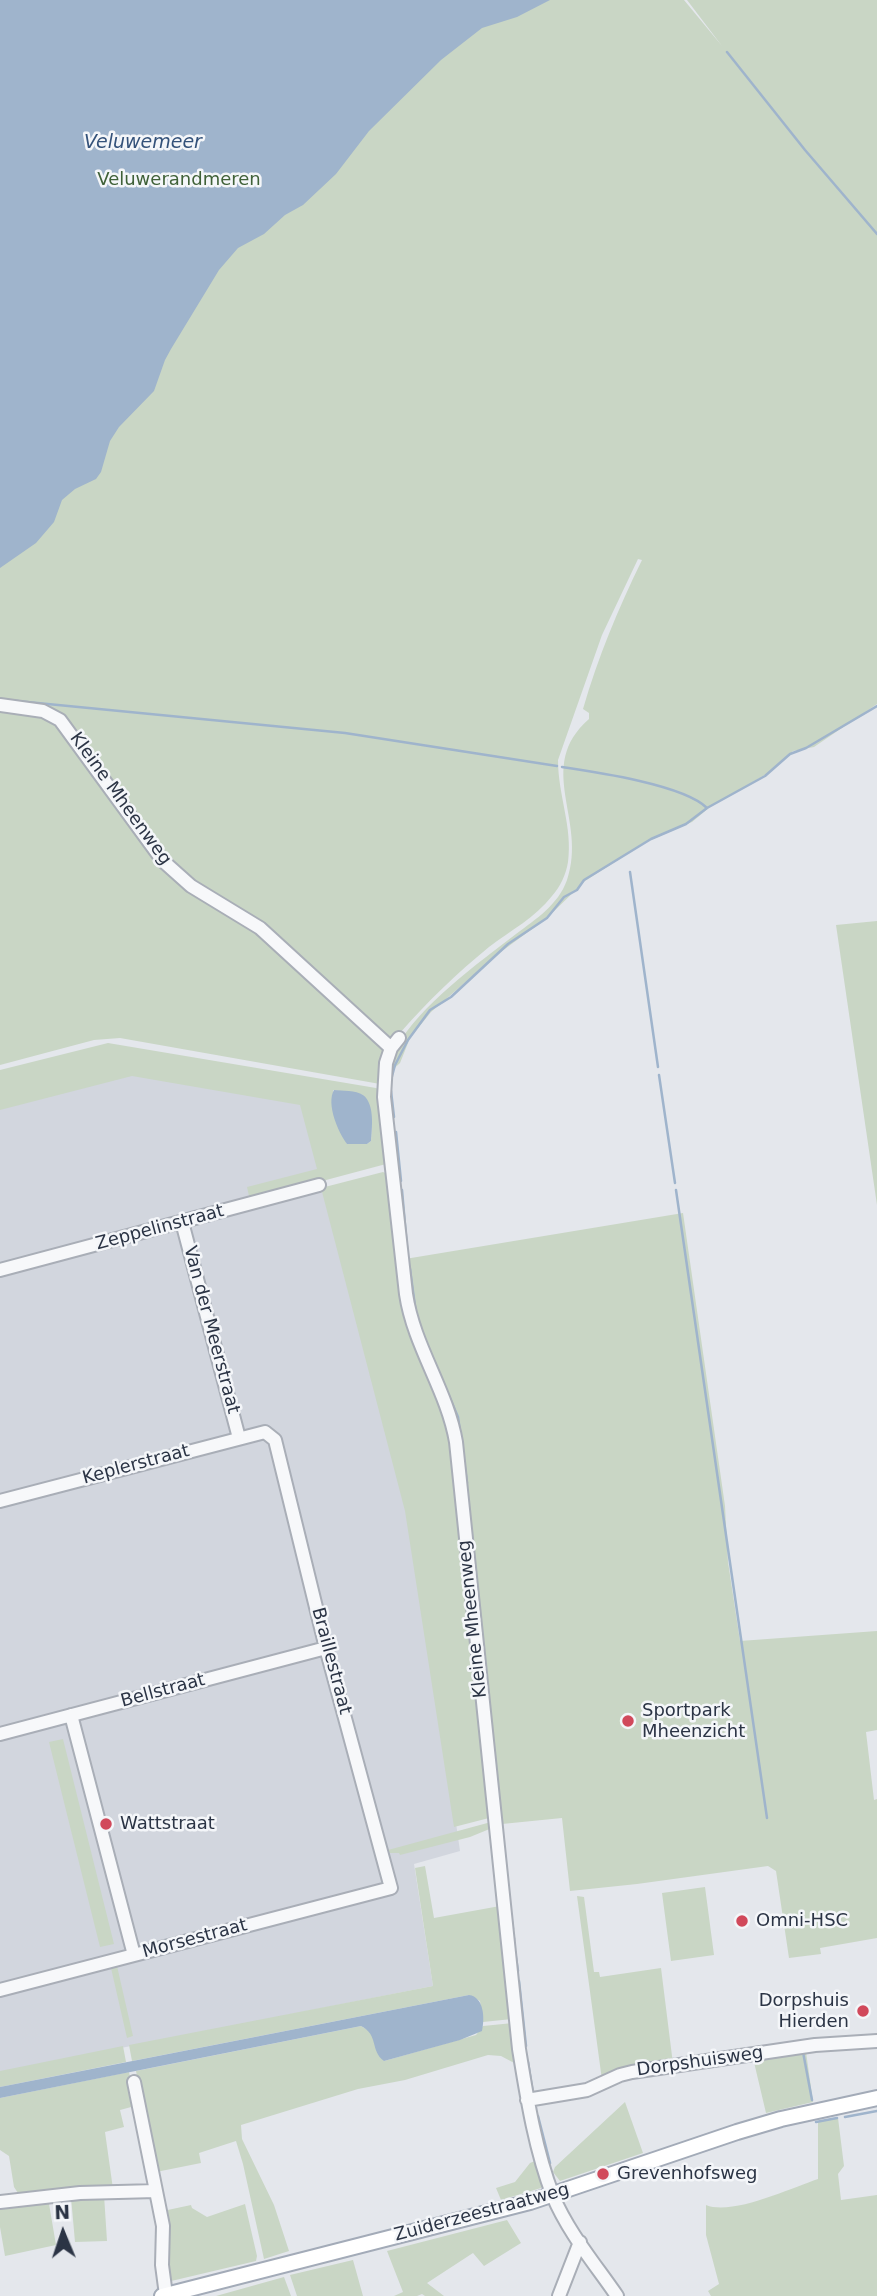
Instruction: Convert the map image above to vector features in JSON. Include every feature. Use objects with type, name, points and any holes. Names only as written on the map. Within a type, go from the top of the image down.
[{"type":"main road","name":"Zuiderzeestraatweg","points":[[164,2296],[553,2195],[748,2129],[877,2098]]},
{"type":"street","name":"Kleine Mheenweg","points":[[0,705],[43,711],[60,720],[163,861],[174,872],[191,886],[260,928],[395,1043],[386,1063],[384,1097],[406,1294],[412,1324],[445,1399],[456,1442],[469,1589],[519,2049],[527,2100],[553,2195]]},
{"type":"street","name":"Zeppelinstraat","points":[[0,1270],[319,1185]]},
{"type":"street","name":"Van der Meerstraat","points":[[182,1223],[239,1438]]},
{"type":"street","name":"Keplerstraat","points":[[0,1501],[239,1438],[265,1432],[271,1435]]},
{"type":"street","name":"Braillestraat","points":[[271,1435],[275,1440],[326,1648],[391,1888]]},
{"type":"street","name":"Bellstraat","points":[[0,1734],[326,1648]]},
{"type":"street","points":[[71,1715],[134,1955]]},
{"type":"street","name":"Morsestraat","points":[[0,1990],[391,1888]]},
{"type":"street","name":"Dorpshuisweg","points":[[527,2100],[587,2090],[632,2072],[815,2045],[877,2041]]},
{"type":"street","name":"Zuiderzeestraatweg","points":[[134,2082],[163,2226],[164,2296]]},
{"type":"street","points":[[0,2202],[80,2193],[156,2191]]},
{"type":"street","points":[[553,2195],[580,2242],[617,2296]]},
{"type":"street","points":[[559,2296],[580,2242]]},
{"type":"shaded area","points":[[136,1073],[305,1100],[411,1509],[460,1851],[414,1864],[433,1986],[0,2072],[0,1108]]},
{"type":"green space","name":"Veluwerandmeren","points":[[0,0],[684,0],[722,46],[687,0],[877,0],[877,704],[814,747],[793,751],[768,773],[710,807],[692,822],[646,842],[585,881],[547,918],[498,954],[431,1012],[410,1038],[400,1063],[388,1074],[396,1048],[419,1016],[467,972],[546,911],[563,889],[572,858],[572,836],[563,775],[565,756],[573,737],[589,719],[589,713],[583,709],[595,671],[642,560],[638,559],[602,635],[558,760],[569,837],[567,867],[560,885],[538,911],[477,957],[400,1033],[388,1039],[293,956],[170,865],[63,720],[0,703],[9,698],[0,698]]},
{"type":"green space","points":[[0,707],[55,720],[157,860],[250,923],[383,1048],[380,1084],[120,1038],[94,1040],[0,1065]]},
{"type":"green space","points":[[877,921],[877,1205],[836,925]]},
{"type":"green space","points":[[108,1043],[376,1088],[386,1164],[255,1199],[249,1196],[247,1187],[317,1169],[300,1105],[132,1076],[0,1110],[0,1070]],"holes":[[[333,1090],[363,1095],[372,1121],[371,1141],[367,1144],[347,1144]]]},
{"type":"green space","points":[[383,1172],[389,1175],[399,1254],[449,1423],[490,1815],[489,1818],[454,1827],[405,1511],[321,1188]]},
{"type":"green space","points":[[683,1213],[725,1506],[728,1562],[740,1641],[877,1631],[877,1730],[866,1732],[874,1800],[877,1799],[877,1938],[820,1948],[821,1954],[789,1958],[776,1871],[768,1866],[570,1891],[562,1818],[502,1824],[459,1441],[415,1322],[405,1259]]},
{"type":"green space","points":[[63,1739],[114,1944],[100,1947],[49,1742]]},
{"type":"green space","points":[[491,1822],[492,1828],[470,1837],[400,1855],[388,1850]]},
{"type":"green space","points":[[425,1866],[434,1918],[500,1906],[512,2019],[483,2022],[480,2001],[469,1995],[132,2061],[129,2045],[433,1986],[415,1868]]},
{"type":"green space","points":[[705,1887],[714,1955],[671,1961],[662,1893]]},
{"type":"green space","points":[[577,1896],[584,1897],[594,1972],[599,1972],[600,1977],[661,1968],[673,2064],[602,2080]]},
{"type":"green space","points":[[117,1966],[133,2036],[127,2038],[111,1968]]},
{"type":"green space","points":[[513,2023],[518,2065],[501,2056],[488,2055],[405,2080],[358,2089],[241,2125],[242,2139],[274,2205],[289,2251],[264,2259],[236,2141],[199,2153],[201,2163],[156,2172],[136,2071],[361,2026],[371,2032],[384,2061],[476,2035],[483,2026]]},
{"type":"green space","points":[[123,2046],[126,2062],[0,2087],[0,2071]]},
{"type":"green space","points":[[806,2052],[813,2102],[766,2113],[753,2058]]},
{"type":"green space","points":[[129,2072],[135,2106],[120,2110],[124,2127],[105,2132],[113,2189],[26,2196],[18,2193],[14,2187],[9,2156],[0,2150],[0,2098]]},
{"type":"green space","points":[[625,2102],[643,2153],[560,2181],[553,2172],[555,2167]]},
{"type":"green space","points":[[838,2118],[844,2166],[838,2174],[841,2200],[877,2195],[877,2296],[711,2296],[708,2291],[719,2284],[706,2235],[706,2205],[731,2207],[746,2204],[818,2179],[818,2122]]},
{"type":"green space","points":[[535,2156],[543,2186],[501,2200],[496,2188],[515,2182],[530,2163],[535,2161]]},
{"type":"green space","points":[[104,2195],[107,2241],[75,2242],[71,2197]]},
{"type":"green space","points":[[48,2198],[56,2245],[5,2256],[0,2227],[0,2205]]},
{"type":"green space","points":[[245,2204],[256,2261],[167,2282],[163,2211],[191,2205],[207,2217]]},
{"type":"green space","points":[[507,2220],[521,2243],[484,2266],[473,2253],[427,2283],[444,2296],[394,2296],[403,2292],[387,2251]]},
{"type":"green space","points":[[353,2260],[363,2296],[297,2296],[290,2275]]},
{"type":"green space","points":[[284,2277],[291,2296],[216,2296]]},
{"type":"water","name":"Veluwemeer","points":[[0,0],[550,0],[517,17],[482,28],[441,60],[369,131],[336,174],[303,205],[285,215],[264,234],[238,248],[219,270],[171,349],[154,391],[119,427],[110,441],[101,472],[96,479],[75,489],[62,500],[54,522],[36,543],[0,568]]},
{"type":"water","points":[[334,1090],[357,1092],[367,1099],[372,1123],[371,1141],[367,1144],[347,1144],[332,1110]]},
{"type":"water","points":[[469,1995],[480,2004],[483,2014],[482,2031],[460,2040],[384,2061],[377,2053],[370,2034],[361,2026],[0,2098],[0,2087]]},
{"type":"waterway","points":[[727,52],[805,150],[877,234]]},
{"type":"waterway","points":[[17,701],[345,733],[557,766]]},
{"type":"waterway","points":[[391,1080],[395,1065],[408,1040],[430,1010],[451,997],[508,944],[547,918],[564,897],[577,890],[584,880],[651,839],[686,824],[707,808],[765,776],[790,754],[806,748],[877,706]]},
{"type":"waterway","points":[[562,767],[660,786],[696,800],[707,808]]},
{"type":"waterway","points":[[630,872],[658,1067]]},
{"type":"waterway","points":[[659,1075],[675,1183]]},
{"type":"waterway","points":[[391,1091],[394,1117]]},
{"type":"waterway","points":[[396,1132],[401,1181]]},
{"type":"waterway","points":[[402,1190],[408,1259]]},
{"type":"waterway","points":[[676,1190],[767,1818]]},
{"type":"waterway","points":[[410,1269],[416,1314]]},
{"type":"waterway","points":[[425,1340],[458,1417],[467,1483]]},
{"type":"waterway","points":[[511,1915],[513,1929]]},
{"type":"waterway","points":[[514,1938],[514,1945]]},
{"type":"waterway","points":[[515,1951],[518,1971]]},
{"type":"waterway","points":[[519,1981],[526,2046]]},
{"type":"waterway","points":[[803,2052],[812,2100]]},
{"type":"waterway","points":[[528,2062],[533,2094]]},
{"type":"waterway","points":[[845,2117],[877,2111]]},
{"type":"waterway","points":[[538,2116],[550,2163]]},
{"type":"waterway","points":[[816,2122],[837,2118]]},
{"type":"place","name":"Sportpark Mheenzicht","points":[[628,1721]]},
{"type":"place","name":"Wattstraat","points":[[106,1824]]},
{"type":"place","name":"Omni-HSC","points":[[742,1921]]},
{"type":"place","name":"Dorpshuis Hierden","points":[[863,2011]]},
{"type":"place","name":"Grevenhofsweg","points":[[603,2174]]}]
